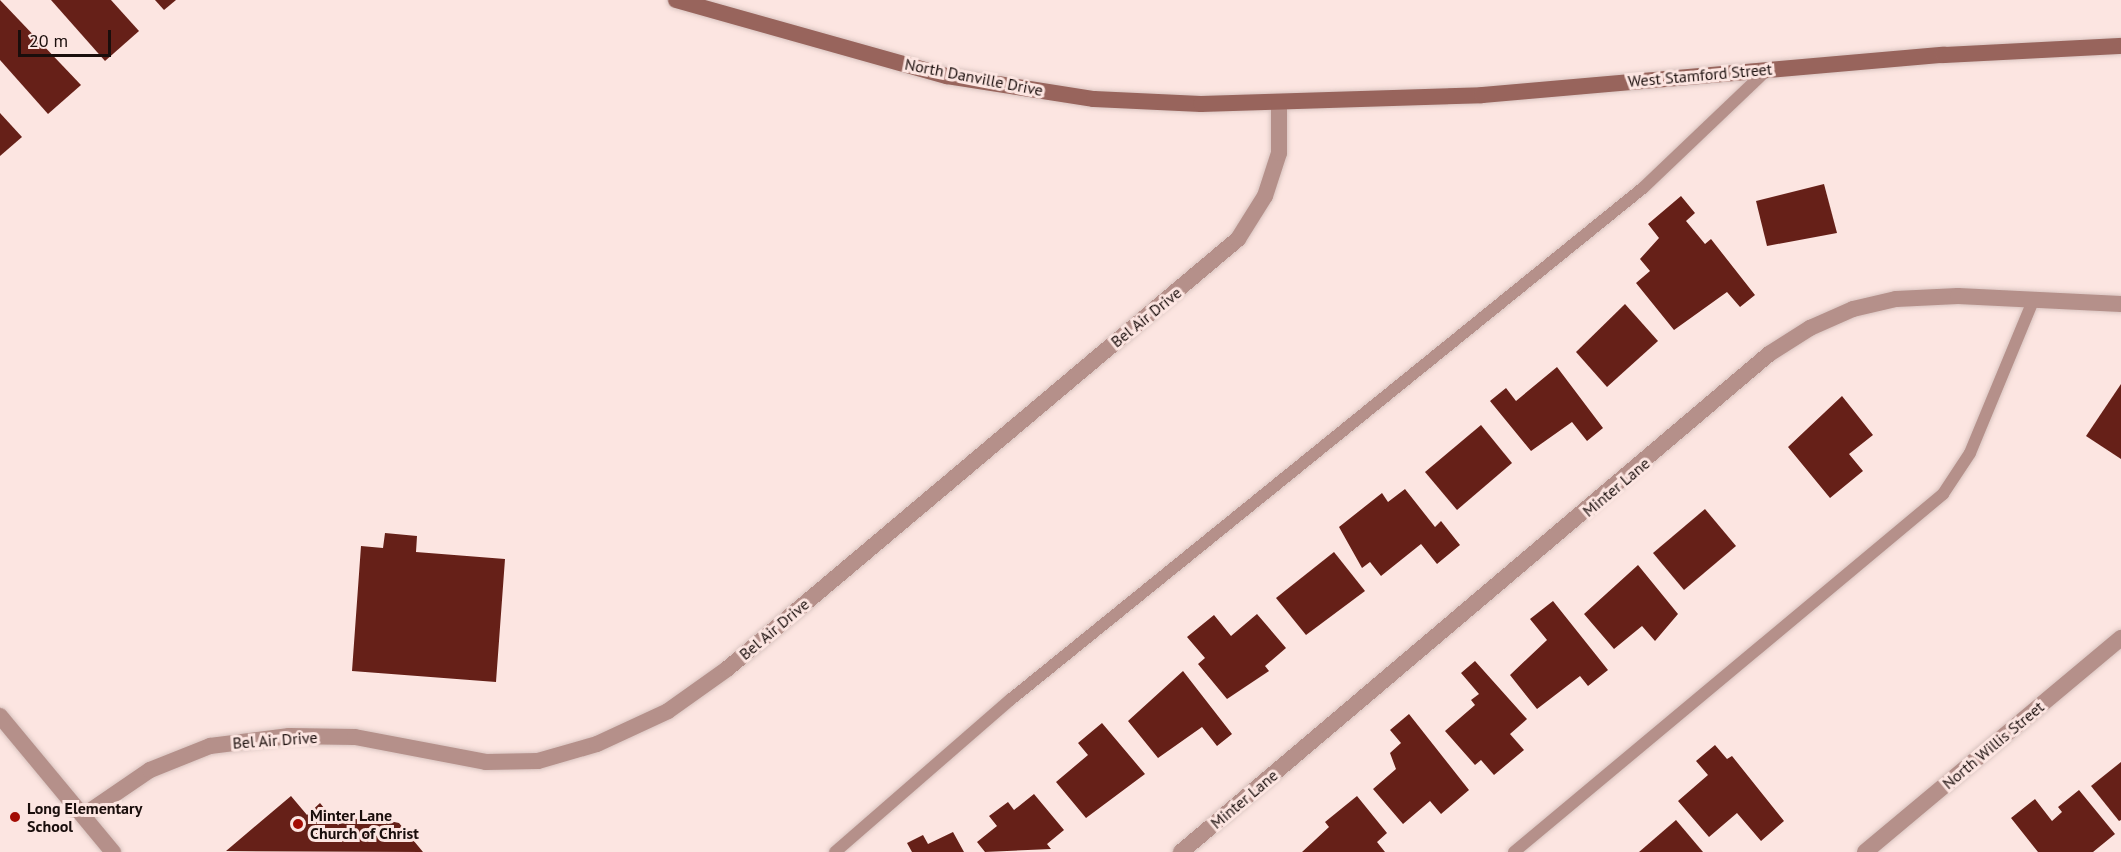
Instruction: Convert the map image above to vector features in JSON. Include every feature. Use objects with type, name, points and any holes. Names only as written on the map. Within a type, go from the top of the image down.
[{"type":"main road","name":"North Danville Drive","points":[[676,0],[947,76],[1094,99],[1280,105]]},
{"type":"main road","name":"West Stamford Street","points":[[1280,105],[1482,95],[1768,69],[2121,46]]},
{"type":"street","name":"Bel Air Drive","points":[[84,815],[150,770],[210,746],[289,736],[355,737],[486,762],[538,761],[597,744],[668,711],[727,669],[1238,239],[1265,196],[1279,153],[1280,105]]},
{"type":"street","name":"Minter Lane","points":[[1181,852],[1769,354],[1853,309],[1896,299],[1958,296],[2033,302],[2121,304]]},
{"type":"street","name":"North Willis Street","points":[[1865,852],[2121,638]]},
{"type":"street","points":[[0,717],[114,852]]},
{"type":"lane","points":[[835,852],[1020,692],[1643,188],[1768,69]]},
{"type":"lane","points":[[1514,852],[1943,494],[1970,453],[2033,302]]},
{"type":"building","points":[[0,0],[81,85],[48,114],[0,60]]},
{"type":"building","points":[[51,0],[111,0],[139,31],[105,61]]},
{"type":"building","points":[[155,0],[176,0],[164,10]]},
{"type":"building","points":[[0,113],[22,137],[0,156]]},
{"type":"building","points":[[1824,184],[1837,233],[1767,246],[1756,201]]},
{"type":"building","points":[[1681,196],[1695,213],[1686,221],[1705,244],[1711,239],[1755,295],[1740,307],[1727,292],[1674,330],[1636,283],[1650,271],[1640,259],[1659,238],[1648,224]]},
{"type":"building","points":[[1625,304],[1658,341],[1607,387],[1576,352]]},
{"type":"building","points":[[1557,367],[1603,428],[1587,441],[1572,422],[1531,451],[1490,401],[1506,388],[1516,401]]},
{"type":"building","points":[[2121,384],[2121,459],[2086,436]]},
{"type":"building","points":[[1842,396],[1873,435],[1849,454],[1863,471],[1830,498],[1788,447]]},
{"type":"building","points":[[1481,425],[1512,463],[1457,510],[1425,472]]},
{"type":"building","points":[[1405,489],[1435,527],[1441,521],[1460,545],[1437,564],[1421,544],[1381,576],[1370,562],[1362,568],[1339,527],[1382,493],[1388,502]]},
{"type":"building","points":[[1705,509],[1736,546],[1684,590],[1653,553]]},
{"type":"building","points":[[385,533],[417,536],[416,552],[505,559],[496,682],[352,671],[361,546],[383,548]]},
{"type":"building","points":[[1334,552],[1365,591],[1306,635],[1276,598]]},
{"type":"building","points":[[1638,565],[1678,614],[1655,641],[1642,626],[1614,649],[1584,614]]},
{"type":"building","points":[[1553,601],[1608,670],[1588,686],[1580,676],[1537,709],[1510,675],[1547,640],[1530,619]]},
{"type":"building","points":[[1257,614],[1286,648],[1265,666],[1269,671],[1227,699],[1198,664],[1205,658],[1187,637],[1214,615],[1231,636]]},
{"type":"building","points":[[1475,661],[1527,719],[1510,734],[1524,750],[1494,775],[1481,760],[1475,765],[1445,731],[1475,705],[1471,700],[1479,694],[1461,673]]},
{"type":"building","points":[[1183,671],[1232,734],[1217,746],[1202,727],[1158,758],[1128,721]]},
{"type":"building","points":[[1409,714],[1469,790],[1441,814],[1430,801],[1403,824],[1373,789],[1396,769],[1390,753],[1401,743],[1390,730]]},
{"type":"building","points":[[1102,723],[1145,774],[1086,818],[1056,782],[1088,755],[1078,743]]},
{"type":"building","points":[[1715,745],[1727,759],[1732,756],[1784,821],[1761,841],[1737,813],[1709,837],[1678,801],[1708,775],[1696,761]]},
{"type":"building","points":[[2121,762],[2121,820],[2119,821],[2091,786]]},
{"type":"building","points":[[2079,790],[2115,834],[2093,852],[2038,852],[2011,818],[2035,799],[2052,821],[2062,812],[2058,807]]},
{"type":"building","points":[[1034,794],[1064,830],[1047,844],[1051,849],[985,852],[977,842],[997,826],[989,816],[1008,802],[1014,810]]},
{"type":"building","name":"Minter Lane Church of Christ","points":[[291,796],[307,815],[320,803],[338,825],[352,813],[399,823],[423,852],[226,851]]},
{"type":"building","points":[[1357,796],[1387,833],[1377,842],[1385,852],[1302,852],[1329,827],[1325,822]]},
{"type":"building","points":[[1676,820],[1703,852],[1639,852]]},
{"type":"building","points":[[953,832],[964,852],[912,852],[907,843],[923,835],[928,844]]},
{"type":"place","name":"Long Elementary School","points":[[15,817]]},
{"type":"place","name":"Minter Lane Church of Christ","points":[[298,824]]}]
